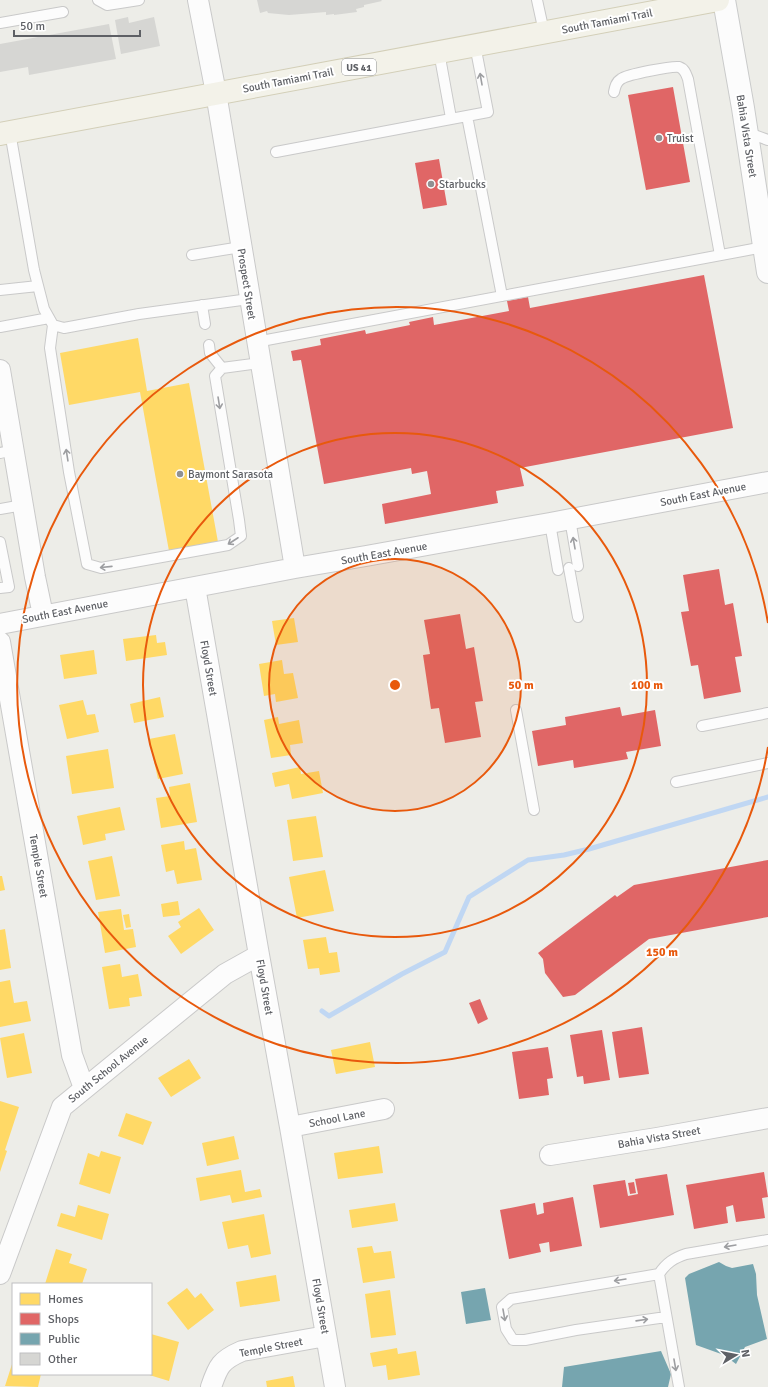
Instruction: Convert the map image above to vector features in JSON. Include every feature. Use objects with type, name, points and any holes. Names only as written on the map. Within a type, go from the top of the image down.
[{"type":"main road","name":"South Tamiami Trail","points":[[5,133],[718,0]]},
{"type":"street","name":"Prospect Street","points":[[198,0],[216,93],[256,342],[295,568]]},
{"type":"street","name":"Bahia Vista Street","points":[[724,0],[768,271]]},
{"type":"street","points":[[0,370],[7,451],[23,505],[35,577],[44,615]]},
{"type":"street","name":"South East Avenue","points":[[0,624],[295,568],[550,523],[768,482]]},
{"type":"street","name":"Floyd Street","points":[[195,587],[334,1387]]},
{"type":"street","name":"Temple Street","points":[[0,642],[72,1055],[84,1088]]},
{"type":"street","name":"South School Avenue","points":[[0,1274],[62,1107],[225,974],[259,955]]},
{"type":"street","name":"School Lane","points":[[290,1127],[384,1109]]},
{"type":"street","name":"Bahia Vista Street","points":[[550,1155],[768,1118]]},
{"type":"street","name":"Temple Street","points":[[211,1387],[220,1366],[229,1356],[242,1351],[326,1336]]},
{"type":"lane","points":[[98,0],[107,5],[139,0]]},
{"type":"lane","points":[[537,0],[544,32]]},
{"type":"lane","points":[[0,23],[63,12]]},
{"type":"lane","points":[[276,152],[488,112],[475,45]]},
{"type":"lane","points":[[439,52],[451,118]]},
{"type":"lane","points":[[614,92],[616,84],[622,78],[671,68],[680,67],[685,70],[688,79],[720,255]]},
{"type":"lane","points":[[467,116],[502,296]]},
{"type":"lane","points":[[746,132],[768,140]]},
{"type":"lane","points":[[5,133],[38,286],[44,309],[51,322],[50,348],[69,472],[87,564],[101,568],[228,545],[241,536],[215,376],[222,368],[260,363]]},
{"type":"lane","points":[[192,255],[241,247]]},
{"type":"lane","points":[[256,342],[764,247]]},
{"type":"lane","points":[[0,290],[38,286]]},
{"type":"lane","points":[[0,327],[51,322],[64,328],[139,314],[249,299]]},
{"type":"lane","points":[[202,305],[205,324]]},
{"type":"lane","points":[[209,345],[210,353],[222,368]]},
{"type":"lane","points":[[0,509],[23,505]]},
{"type":"lane","points":[[570,519],[578,617]]},
{"type":"lane","points":[[550,523],[558,570]]},
{"type":"lane","points":[[0,542],[9,587],[0,588]]},
{"type":"lane","points":[[516,710],[534,810]]},
{"type":"lane","points":[[702,726],[768,713]]},
{"type":"lane","points":[[676,782],[768,763]]},
{"type":"lane","points":[[679,1387],[659,1274],[665,1265],[676,1257],[768,1240]]},
{"type":"lane","points":[[659,1274],[511,1299],[502,1307],[506,1329],[513,1340],[525,1340],[576,1330],[666,1317]]},
{"type":"building: Homes","name":"Baymont Sarasota","points":[[138,338],[147,391],[189,383],[218,542],[169,551],[140,392],[69,405],[60,353]]},
{"type":"building: Homes","points":[[294,618],[298,642],[276,645],[272,621]]},
{"type":"building: Homes","points":[[156,635],[157,643],[165,642],[167,655],[126,661],[123,639]]},
{"type":"building: Homes","points":[[94,650],[97,674],[64,679],[60,655]]},
{"type":"building: Homes","points":[[282,660],[284,674],[293,673],[298,698],[276,702],[275,694],[264,696],[259,664]]},
{"type":"building: Homes","points":[[160,697],[164,717],[134,723],[130,704]]},
{"type":"building: Homes","points":[[83,700],[87,715],[95,714],[99,732],[67,739],[59,705]]},
{"type":"building: Homes","points":[[278,717],[279,724],[299,720],[303,743],[290,745],[291,755],[271,758],[264,720]]},
{"type":"building: Homes","points":[[175,734],[183,774],[158,779],[149,739]]},
{"type":"building: Homes","points":[[108,749],[114,788],[72,794],[66,756]]},
{"type":"building: Homes","points":[[300,767],[301,774],[319,771],[323,793],[292,799],[289,784],[275,787],[272,773]]},
{"type":"building: Homes","points":[[190,783],[197,822],[161,828],[156,798],[170,796],[169,787]]},
{"type":"building: Homes","points":[[120,807],[125,830],[105,834],[106,840],[83,845],[77,816]]},
{"type":"building: Homes","points":[[316,816],[323,857],[293,861],[287,820]]},
{"type":"building: Homes","points":[[184,841],[185,850],[196,848],[202,880],[177,884],[174,870],[166,872],[161,845]]},
{"type":"building: Homes","points":[[112,856],[120,896],[96,900],[88,861]]},
{"type":"building: Homes","points":[[325,870],[334,911],[297,918],[289,877]]},
{"type":"building: Homes","points":[[0,876],[2,876],[5,890],[0,891]]},
{"type":"building: Homes","points":[[178,901],[180,915],[163,917],[161,904]]},
{"type":"building: Homes","points":[[199,908],[214,930],[181,954],[168,936],[181,927],[178,922]]},
{"type":"building: Homes","points":[[121,909],[124,930],[133,929],[136,947],[105,953],[98,912]]},
{"type":"building: Homes","points":[[129,914],[131,927],[126,928],[123,915]]},
{"type":"building: Homes","points":[[5,929],[11,968],[0,970],[0,930]]},
{"type":"building: Homes","points":[[326,937],[329,953],[337,952],[340,972],[320,975],[319,968],[308,969],[303,940]]},
{"type":"building: Homes","points":[[120,964],[122,977],[138,974],[142,996],[129,998],[130,1006],[109,1009],[102,967]]},
{"type":"building: Homes","points":[[10,980],[14,1003],[27,1001],[31,1021],[0,1027],[0,982]]},
{"type":"building: Homes","points":[[24,1033],[32,1073],[7,1078],[0,1038]]},
{"type":"building: Homes","points":[[370,1042],[375,1067],[336,1074],[331,1050]]},
{"type":"building: Homes","points":[[189,1059],[201,1078],[171,1097],[158,1078]]},
{"type":"building: Homes","points":[[0,1101],[19,1107],[5,1150],[7,1151],[0,1172]]},
{"type":"building: Homes","points":[[126,1113],[152,1122],[143,1145],[118,1136]]},
{"type":"building: Homes","points":[[234,1136],[239,1159],[207,1166],[202,1143]]},
{"type":"building: Homes","points":[[379,1146],[383,1173],[338,1179],[334,1153]]},
{"type":"building: Homes","points":[[101,1151],[121,1157],[110,1194],[79,1184],[88,1153],[99,1157]]},
{"type":"building: Homes","points":[[241,1170],[245,1192],[260,1189],[262,1197],[232,1203],[230,1195],[200,1201],[196,1178]]},
{"type":"building: Homes","points":[[395,1203],[398,1221],[352,1228],[349,1210]]},
{"type":"building: Homes","points":[[78,1205],[109,1214],[102,1240],[57,1226],[61,1213],[75,1217]]},
{"type":"building: Homes","points":[[264,1214],[271,1254],[251,1258],[248,1245],[228,1249],[222,1222]]},
{"type":"building: Homes","points":[[372,1246],[374,1253],[391,1251],[395,1278],[363,1283],[357,1248]]},
{"type":"building: Homes","points":[[56,1249],[72,1254],[69,1263],[87,1269],[82,1283],[45,1283]]},
{"type":"building: Homes","points":[[276,1275],[280,1301],[240,1307],[236,1282]]},
{"type":"building: Homes","points":[[187,1288],[195,1298],[201,1293],[214,1310],[188,1330],[167,1303]]},
{"type":"building: Homes","points":[[390,1290],[396,1335],[371,1338],[365,1294]]},
{"type":"building: Homes","points":[[152,1334],[179,1342],[169,1381],[149,1375],[152,1375]]},
{"type":"building: Homes","points":[[397,1348],[398,1354],[416,1351],[420,1375],[388,1380],[386,1365],[373,1367],[370,1353]]},
{"type":"building: Homes","points":[[12,1364],[12,1375],[41,1375],[38,1387],[5,1386]]},
{"type":"building: Homes","points":[[293,1376],[295,1387],[267,1387],[266,1381]]},
{"type":"building: Shops","name":"Truist","points":[[673,87],[690,182],[646,190],[628,95]]},
{"type":"building: Shops","name":"Starbucks","points":[[439,159],[447,205],[423,209],[415,163]]},
{"type":"building: Shops","points":[[704,275],[733,428],[520,468],[524,486],[496,491],[498,503],[385,524],[382,504],[431,494],[427,471],[412,474],[411,468],[324,484],[301,360],[293,361],[291,351],[321,345],[320,339],[365,330],[366,334],[410,325],[409,322],[433,317],[434,325],[509,311],[507,301],[528,297],[530,308]]},
{"type":"building: Shops","points":[[719,569],[725,605],[733,603],[742,656],[735,657],[741,692],[704,699],[698,665],[691,666],[681,612],[689,611],[683,575]]},
{"type":"building: Shops","points":[[460,614],[466,649],[474,647],[483,701],[475,702],[481,737],[445,743],[439,708],[431,709],[423,655],[430,654],[424,620]]},
{"type":"building: Shops","points":[[620,707],[622,716],[655,710],[661,746],[626,752],[628,759],[574,768],[573,760],[538,766],[532,731],[566,725],[565,717]]},
{"type":"building: Shops","points":[[768,860],[768,917],[649,939],[575,995],[563,997],[545,973],[543,959],[538,953],[615,895],[617,897],[634,885]]},
{"type":"building: Shops","points":[[480,999],[488,1019],[478,1024],[469,1003]]},
{"type":"building: Shops","points":[[642,1027],[649,1074],[619,1078],[612,1032]]},
{"type":"building: Shops","points":[[602,1030],[610,1080],[584,1084],[583,1076],[577,1077],[570,1035]]},
{"type":"building: Shops","points":[[548,1047],[553,1078],[547,1079],[549,1095],[519,1099],[512,1052]]},
{"type":"building: Shops","points":[[764,1172],[768,1197],[762,1198],[765,1218],[736,1222],[733,1205],[726,1207],[728,1223],[694,1229],[686,1185]]},
{"type":"building: Shops","points":[[667,1174],[674,1215],[600,1228],[593,1185],[625,1180],[628,1196],[638,1194],[635,1179]]},
{"type":"building: Shops","points":[[634,1182],[636,1193],[630,1194],[628,1183]]},
{"type":"building: Shops","points":[[573,1197],[582,1246],[550,1252],[549,1242],[539,1244],[541,1252],[509,1259],[500,1210],[535,1203],[537,1215],[544,1213],[543,1203]]},
{"type":"building: Public","points":[[719,1262],[732,1268],[753,1264],[756,1274],[757,1295],[767,1339],[745,1347],[736,1364],[724,1355],[696,1345],[685,1278],[689,1274]]},
{"type":"building: Public","points":[[485,1288],[491,1320],[466,1324],[461,1292]]},
{"type":"building: Public","points":[[661,1351],[671,1374],[668,1387],[562,1387],[564,1367]]},
{"type":"building: Other","points":[[257,0],[382,1],[364,5],[364,7],[356,9],[357,12],[334,15],[326,15],[326,12],[289,15],[268,13],[267,11],[260,13]]},
{"type":"building: Other","points":[[128,17],[129,23],[154,17],[160,46],[121,54],[115,20]]},
{"type":"building: Other","points":[[109,24],[116,59],[29,75],[28,67],[0,72],[0,44]]},
{"type":"waterway","points":[[322,1011],[329,1016],[402,974],[445,952],[469,897],[528,860],[564,855],[589,849],[768,797]]},
{"type":"place","name":"Truist","points":[[659,138]]},
{"type":"place","name":"Starbucks","points":[[431,184]]},
{"type":"place","name":"Baymont Sarasota","points":[[180,474]]}]
